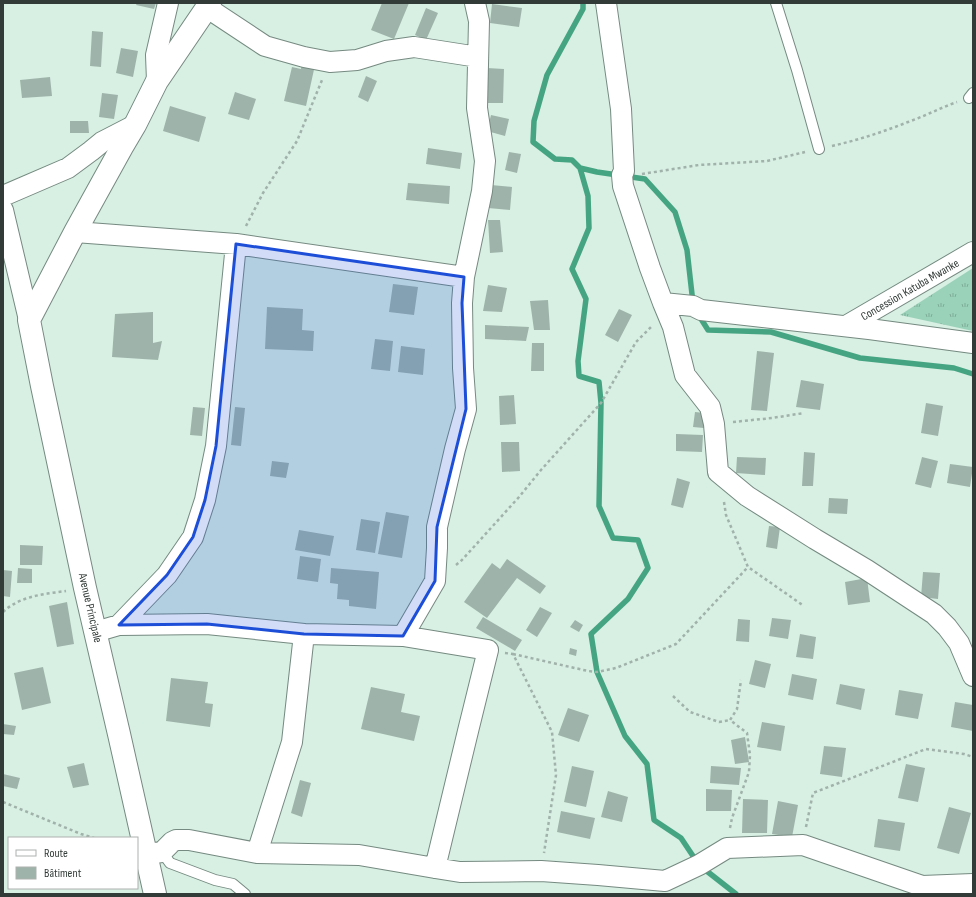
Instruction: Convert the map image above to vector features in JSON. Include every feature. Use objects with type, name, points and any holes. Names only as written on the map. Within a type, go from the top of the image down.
[{"type":"highway","points":[[29,320],[75,232],[135,125],[157,81],[208,5]]},
{"type":"highway","name":"Avenue Principale","points":[[29,320],[95,632],[121,741],[154,853],[155,894]]},
{"type":"street","points":[[157,81],[156,54],[168,3]]},
{"type":"street","points":[[403,636],[435,581],[437,527],[453,456],[466,410],[463,368],[462,310],[464,276],[482,191],[484,161],[477,108],[479,21],[475,3]]},
{"type":"street","points":[[606,3],[621,109],[624,171],[622,176],[623,186],[650,268],[673,327],[685,375],[710,407],[714,424],[718,472],[747,496],[867,570],[934,614],[947,627],[959,643],[972,671]]},
{"type":"street","points":[[208,5],[265,46],[304,57],[330,62],[357,60],[386,51],[414,47],[478,57]]},
{"type":"street","points":[[3,196],[68,168],[102,142],[135,125]]},
{"type":"street","points":[[3,210],[29,320]]},
{"type":"street","points":[[75,232],[236,244],[464,276]]},
{"type":"street","points":[[120,626],[167,575],[189,543],[193,537],[205,500],[216,446],[236,244]]},
{"type":"street","name":"Concession Katuba Mwanke","points":[[846,326],[973,252]]},
{"type":"street","points":[[665,307],[693,306],[701,310],[846,326],[973,343]]},
{"type":"street","points":[[95,632],[120,626],[207,624],[304,634],[403,636],[488,650],[468,726],[435,868]]},
{"type":"street","points":[[257,853],[292,742],[304,634]]},
{"type":"street","points":[[154,853],[176,840],[189,840],[257,853],[359,855],[460,872],[540,871],[598,874],[665,882],[699,865],[727,848],[803,845],[922,886],[973,884]]},
{"type":"lane","points":[[776,3],[819,149]]},
{"type":"lane","points":[[154,853],[170,863],[215,880],[233,884],[245,894]]},
{"type":"path","points":[[236,244],[263,193],[297,141],[330,62]]},
{"type":"path","points":[[624,171],[638,174],[699,165],[767,161],[863,138],[908,123],[971,96]]},
{"type":"path","points":[[435,581],[462,560],[600,403],[636,342],[665,307]]},
{"type":"path","points":[[714,424],[804,414]]},
{"type":"path","points":[[718,472],[726,515],[748,566],[804,606]]},
{"type":"path","points":[[488,650],[514,654],[588,671],[597,672],[616,668],[676,644],[748,566]]},
{"type":"path","points":[[3,612],[22,600],[34,596],[85,588]]},
{"type":"path","points":[[514,654],[552,732],[556,775],[540,871]]},
{"type":"path","points":[[673,696],[690,712],[719,722],[730,720],[737,709],[741,680]]},
{"type":"path","points":[[727,848],[732,818],[749,772],[750,755],[747,733],[730,720]]},
{"type":"path","points":[[803,845],[813,794],[926,749],[964,754],[973,757]]},
{"type":"path","points":[[3,802],[91,837]]},
{"type":"highlighted area","points":[[236,244],[464,277],[462,303],[466,409],[437,527],[435,581],[403,636],[304,634],[207,624],[119,625],[167,575],[193,537],[205,500],[216,446]]},
{"type":"green space","points":[[973,268],[973,331],[900,315]]},
{"type":"building","points":[[137,3],[156,3],[154,9],[136,5]]},
{"type":"building","points":[[382,3],[409,3],[394,39],[371,30]]},
{"type":"building","points":[[492,4],[522,8],[519,27],[490,23]]},
{"type":"building","points":[[426,8],[438,13],[426,40],[415,35]]},
{"type":"building","points":[[92,31],[103,32],[101,67],[90,66]]},
{"type":"building","points":[[121,48],[138,51],[133,77],[116,73]]},
{"type":"building","points":[[302,62],[315,65],[306,106],[284,101],[292,67],[301,69]]},
{"type":"building","points":[[487,68],[504,69],[503,103],[486,103]]},
{"type":"building","points":[[366,76],[377,81],[368,102],[358,97]]},
{"type":"building","points":[[50,77],[52,96],[22,98],[20,80]]},
{"type":"building","points":[[235,92],[256,99],[249,120],[228,114]]},
{"type":"building","points":[[102,93],[118,95],[114,119],[99,117]]},
{"type":"building","points":[[170,106],[206,117],[199,142],[163,131]]},
{"type":"building","points":[[491,115],[509,119],[505,136],[487,131]]},
{"type":"building","points":[[70,121],[88,121],[89,133],[70,133]]},
{"type":"building","points":[[428,148],[462,153],[460,169],[426,164]]},
{"type":"building","points":[[509,152],[521,154],[517,173],[505,170]]},
{"type":"building","points":[[408,183],[450,186],[449,204],[406,200]]},
{"type":"building","points":[[491,185],[512,187],[510,210],[488,208]]},
{"type":"building","points":[[488,220],[500,220],[503,252],[490,253]]},
{"type":"building","points":[[393,284],[418,287],[414,315],[389,312]]},
{"type":"building","points":[[488,285],[507,288],[502,312],[483,311]]},
{"type":"building","points":[[548,300],[550,330],[534,330],[530,301]]},
{"type":"building","points":[[267,307],[303,309],[302,330],[314,331],[313,351],[265,349]]},
{"type":"building","points":[[619,309],[632,315],[618,342],[605,335]]},
{"type":"building","points":[[153,312],[153,343],[162,341],[158,360],[112,357],[115,314]]},
{"type":"building","points":[[485,325],[529,327],[526,341],[485,339]]},
{"type":"building","points":[[375,339],[393,341],[390,371],[371,369]]},
{"type":"building","points":[[532,343],[544,343],[544,371],[531,371]]},
{"type":"building","points":[[401,346],[425,349],[423,375],[398,372]]},
{"type":"building","points":[[757,351],[774,353],[767,411],[751,410]]},
{"type":"building","points":[[801,380],[824,384],[820,410],[796,407]]},
{"type":"building","points":[[514,395],[516,424],[500,425],[499,396]]},
{"type":"building","points":[[926,403],[943,406],[938,436],[921,433]]},
{"type":"building","points":[[193,407],[205,408],[202,436],[190,435]]},
{"type":"building","points":[[235,407],[245,408],[241,446],[231,445]]},
{"type":"building","points":[[695,412],[705,413],[704,428],[693,427]]},
{"type":"building","points":[[676,434],[703,435],[702,452],[676,451]]},
{"type":"building","points":[[501,442],[519,442],[520,471],[502,472]]},
{"type":"building","points":[[804,452],[815,453],[813,486],[802,486]]},
{"type":"building","points":[[737,457],[766,458],[765,475],[736,473]]},
{"type":"building","points":[[922,457],[938,461],[931,488],[915,484]]},
{"type":"building","points":[[272,461],[289,463],[286,478],[270,476]]},
{"type":"building","points":[[950,464],[973,467],[970,487],[947,483]]},
{"type":"building","points":[[677,478],[690,482],[683,508],[671,505]]},
{"type":"building","points":[[829,498],[848,499],[847,514],[828,513]]},
{"type":"building","points":[[386,512],[409,516],[402,558],[378,554]]},
{"type":"building","points":[[361,519],[380,522],[375,553],[356,550]]},
{"type":"building","points":[[769,526],[780,527],[777,549],[766,547]]},
{"type":"building","points":[[299,530],[334,536],[330,556],[295,550]]},
{"type":"building","points":[[20,545],[43,546],[42,565],[20,565]]},
{"type":"building","points":[[300,556],[321,559],[318,582],[297,579]]},
{"type":"building","points":[[507,559],[546,586],[540,594],[517,578],[487,618],[464,602],[492,563],[500,569]]},
{"type":"building","points":[[18,568],[32,569],[32,583],[17,583]]},
{"type":"building","points":[[331,568],[379,572],[376,609],[349,606],[349,600],[337,599],[338,584],[330,583]]},
{"type":"building","points":[[3,570],[12,571],[10,597],[3,596]]},
{"type":"building","points":[[923,572],[940,573],[938,599],[921,597]]},
{"type":"building","points":[[867,578],[870,602],[848,605],[845,582]]},
{"type":"building","points":[[67,602],[74,644],[57,647],[49,606]]},
{"type":"building","points":[[540,607],[552,613],[537,637],[526,630]]},
{"type":"building","points":[[483,617],[522,640],[515,651],[476,628]]},
{"type":"building","points":[[772,618],[791,620],[788,639],[769,636]]},
{"type":"building","points":[[738,619],[750,620],[749,642],[736,641]]},
{"type":"building","points":[[575,620],[583,625],[579,632],[570,627]]},
{"type":"building","points":[[800,634],[816,637],[813,659],[796,657]]},
{"type":"building","points":[[570,648],[577,650],[576,656],[569,654]]},
{"type":"building","points":[[755,660],[771,664],[765,688],[749,684]]},
{"type":"building","points":[[43,667],[51,703],[22,710],[14,673]]},
{"type":"building","points":[[792,674],[817,679],[813,700],[788,695]]},
{"type":"building","points":[[171,678],[208,682],[205,703],[213,704],[210,727],[166,721]]},
{"type":"building","points":[[840,684],[865,689],[861,710],[836,704]]},
{"type":"building","points":[[371,687],[405,694],[401,712],[420,716],[414,741],[361,729]]},
{"type":"building","points":[[899,690],[923,694],[918,719],[895,715]]},
{"type":"building","points":[[955,702],[973,705],[973,731],[951,727]]},
{"type":"building","points":[[568,708],[589,715],[579,742],[558,735]]},
{"type":"building","points":[[762,722],[785,726],[781,751],[757,747]]},
{"type":"building","points":[[3,724],[16,726],[14,735],[3,734]]},
{"type":"building","points":[[745,737],[749,762],[735,764],[731,740]]},
{"type":"building","points":[[824,746],[846,748],[842,777],[820,774]]},
{"type":"building","points":[[84,763],[89,785],[73,788],[67,767]]},
{"type":"building","points":[[906,764],[925,768],[918,802],[898,798]]},
{"type":"building","points":[[572,766],[594,771],[586,807],[564,802]]},
{"type":"building","points":[[711,766],[741,768],[739,785],[710,783]]},
{"type":"building","points":[[3,774],[20,778],[17,789],[3,786]]},
{"type":"building","points":[[300,780],[311,783],[302,817],[291,813]]},
{"type":"building","points":[[706,789],[732,790],[731,811],[706,811]]},
{"type":"building","points":[[608,791],[628,797],[622,822],[601,817]]},
{"type":"building","points":[[743,799],[768,800],[767,833],[742,833]]},
{"type":"building","points":[[778,801],[798,805],[792,837],[772,834]]},
{"type":"building","points":[[949,807],[971,813],[959,854],[937,848]]},
{"type":"building","points":[[561,811],[595,818],[590,839],[557,832]]},
{"type":"building","points":[[878,819],[905,823],[900,851],[874,847]]},
{"type":"waterway","points":[[583,3],[583,9],[547,75],[534,121],[533,142],[555,159],[572,160],[580,168],[588,196],[589,228],[572,269],[586,299],[578,361],[579,376],[599,382],[601,403],[599,506],[613,538],[638,540],[648,568],[628,599],[591,634],[597,672],[625,736],[647,764],[654,820],[681,838],[699,865],[736,894]]},
{"type":"waterway","points":[[580,168],[645,179],[675,212],[687,250],[693,303]]},
{"type":"waterway","points":[[698,314],[708,330],[771,332],[860,358],[954,368],[973,374]]}]
